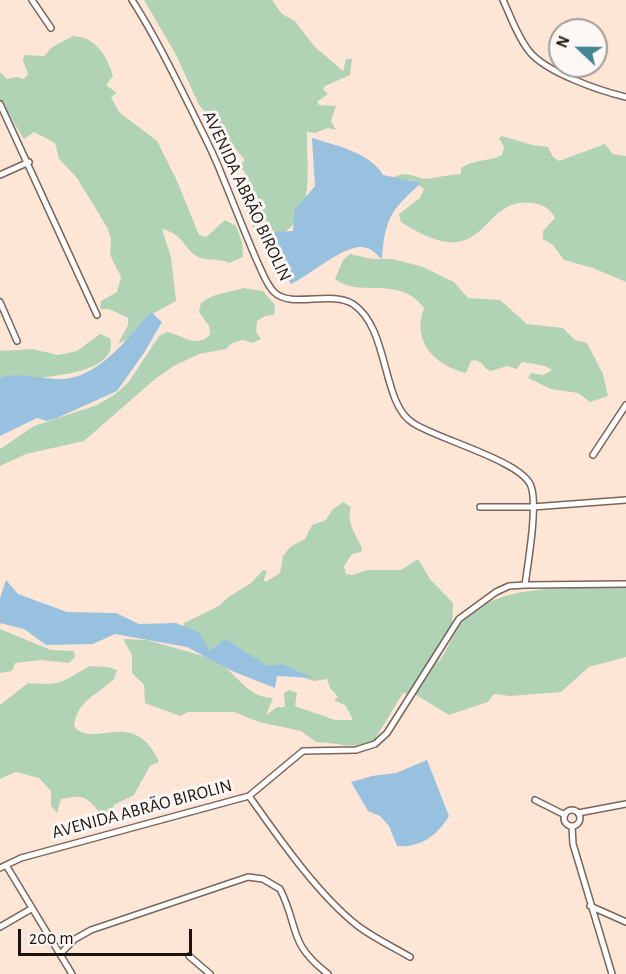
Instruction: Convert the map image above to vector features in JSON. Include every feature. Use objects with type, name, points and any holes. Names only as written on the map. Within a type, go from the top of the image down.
[{"type":"street","points":[[32,0],[51,28]]},
{"type":"street","name":"AVENIDA ABRÃO BIROLIN","points":[[132,0],[155,34],[220,170],[242,228],[267,283],[275,294],[292,299],[337,298],[359,309],[374,331],[394,397],[411,422],[518,471],[531,484],[532,507],[525,585]]},
{"type":"street","points":[[503,0],[522,41],[537,59],[590,86],[626,97]]},
{"type":"street","points":[[0,104],[29,162],[97,315]]},
{"type":"street","points":[[0,175],[29,162]]},
{"type":"street","points":[[0,302],[17,341]]},
{"type":"street","points":[[593,455],[626,405]]},
{"type":"street","points":[[480,507],[532,507],[626,500]]},
{"type":"street","name":"AVENIDA ABRÃO BIROLIN","points":[[3,866],[32,855],[249,796],[303,751],[356,750],[375,744],[387,733],[459,619],[496,592],[509,586],[626,584]]},
{"type":"street","points":[[249,796],[286,848],[346,916],[359,927],[410,957]]},
{"type":"street","points":[[535,800],[565,815]]},
{"type":"street","points":[[565,815],[571,810],[578,813],[626,804]]},
{"type":"street","points":[[572,826],[579,822],[578,813]]},
{"type":"street","points":[[565,815],[566,822],[572,826]]},
{"type":"street","points":[[572,826],[573,844],[612,974]]},
{"type":"street","points":[[3,866],[61,953],[72,974]]},
{"type":"street","points":[[61,953],[75,939],[90,930],[248,877],[263,879],[280,889],[296,938],[305,954],[328,974]]},
{"type":"street","points":[[590,906],[626,922]]},
{"type":"street","points":[[0,927],[31,909]]},
{"type":"street","points":[[189,956],[210,974]]},
{"type":"green space","points":[[144,0],[272,0],[282,14],[295,21],[314,46],[343,71],[346,59],[352,59],[350,75],[325,86],[323,89],[328,94],[317,102],[319,105],[336,106],[331,121],[336,130],[328,128],[315,133],[307,132],[308,178],[303,208],[297,220],[287,231],[272,238],[262,233],[259,241],[246,210],[242,193],[245,172],[235,164],[244,162],[244,159],[199,105],[176,55]]},
{"type":"green space","points":[[73,36],[88,40],[104,55],[113,76],[106,85],[117,93],[111,97],[119,112],[157,141],[177,181],[199,235],[206,237],[225,220],[236,226],[242,242],[243,257],[229,263],[204,259],[196,256],[176,235],[162,229],[171,257],[176,301],[154,313],[133,336],[118,344],[128,325],[128,318],[109,309],[100,309],[101,301],[117,292],[121,277],[110,255],[111,240],[108,229],[77,178],[59,159],[55,143],[34,132],[24,139],[0,100],[0,72],[7,79],[16,77],[24,79],[28,74],[23,61],[24,55],[44,56],[51,48]]},
{"type":"green space","points":[[502,136],[548,147],[553,157],[559,161],[605,144],[613,154],[626,156],[626,282],[593,268],[564,260],[553,245],[543,239],[543,231],[555,218],[548,209],[537,204],[520,203],[509,206],[477,233],[457,242],[435,239],[401,222],[399,214],[420,198],[424,189],[411,180],[393,182],[389,179],[403,174],[426,179],[461,174],[461,168],[466,165],[502,155],[504,147],[499,138]]},
{"type":"green space","points":[[350,254],[372,259],[393,259],[423,267],[454,282],[468,298],[500,300],[527,324],[563,328],[575,340],[587,343],[603,374],[608,396],[590,402],[578,393],[551,389],[528,378],[531,373],[543,375],[552,370],[545,366],[522,362],[517,369],[507,366],[491,371],[475,360],[471,361],[466,373],[445,365],[428,350],[423,341],[421,320],[424,308],[414,298],[391,289],[345,285],[335,279],[343,260]]},
{"type":"green space","points":[[244,288],[263,291],[275,305],[274,315],[265,316],[257,321],[256,332],[261,339],[252,343],[243,340],[232,343],[226,349],[199,354],[174,366],[155,379],[84,441],[26,454],[0,466],[0,449],[34,426],[97,405],[114,395],[128,383],[159,336],[167,332],[194,341],[205,339],[210,335],[209,326],[199,312],[201,303],[215,295]]},
{"type":"green space","points":[[100,334],[110,338],[110,351],[101,362],[87,369],[49,377],[0,380],[0,351],[32,349],[58,355],[77,351]]},
{"type":"green space","points":[[343,502],[351,507],[351,523],[362,548],[361,552],[352,554],[344,566],[346,574],[352,575],[367,570],[401,570],[418,559],[430,579],[453,603],[452,626],[437,665],[462,623],[481,606],[520,593],[564,588],[626,588],[626,657],[589,667],[561,692],[510,696],[494,694],[488,702],[449,715],[416,695],[403,693],[374,741],[361,745],[316,742],[301,731],[259,722],[234,712],[188,712],[180,716],[145,703],[144,685],[132,673],[132,655],[123,639],[147,640],[207,657],[183,628],[184,623],[219,606],[227,598],[251,583],[263,570],[267,571],[265,582],[280,573],[283,556],[290,547],[305,539],[312,525],[326,520],[332,510]],"holes":[[[226,668],[295,675],[314,681],[327,679],[330,688],[338,697],[334,700],[346,706],[353,720],[335,720],[295,706],[297,693],[289,690],[284,693],[285,707],[277,707],[266,715],[273,698],[253,692]]]},
{"type":"green space","points":[[0,629],[51,650],[74,651],[75,657],[69,663],[41,660],[15,663],[12,671],[0,673]]},
{"type":"green space","points":[[90,666],[117,670],[114,679],[79,710],[74,726],[82,732],[92,734],[126,732],[138,736],[149,745],[159,762],[150,766],[134,795],[114,805],[112,811],[117,819],[115,822],[105,818],[90,801],[80,797],[61,799],[57,813],[51,806],[51,791],[39,778],[16,772],[0,779],[0,705],[28,683],[61,682]]},
{"type":"water","points":[[312,138],[361,155],[377,167],[383,175],[421,183],[391,216],[385,233],[382,259],[367,248],[350,249],[291,284],[267,243],[273,232],[293,231],[295,209],[315,186]]},
{"type":"water","points":[[151,312],[162,322],[144,353],[117,391],[57,418],[47,421],[37,418],[0,436],[0,378],[20,375],[55,379],[84,374],[121,346]]},
{"type":"water","points":[[6,580],[18,594],[67,612],[116,613],[139,624],[176,623],[198,632],[210,651],[225,639],[268,666],[282,664],[313,678],[277,676],[275,688],[232,671],[187,647],[115,634],[93,644],[46,645],[24,629],[0,623],[0,598]]},
{"type":"water","points":[[427,760],[449,816],[427,839],[413,845],[397,846],[389,826],[380,816],[368,811],[351,782],[396,773]]}]
